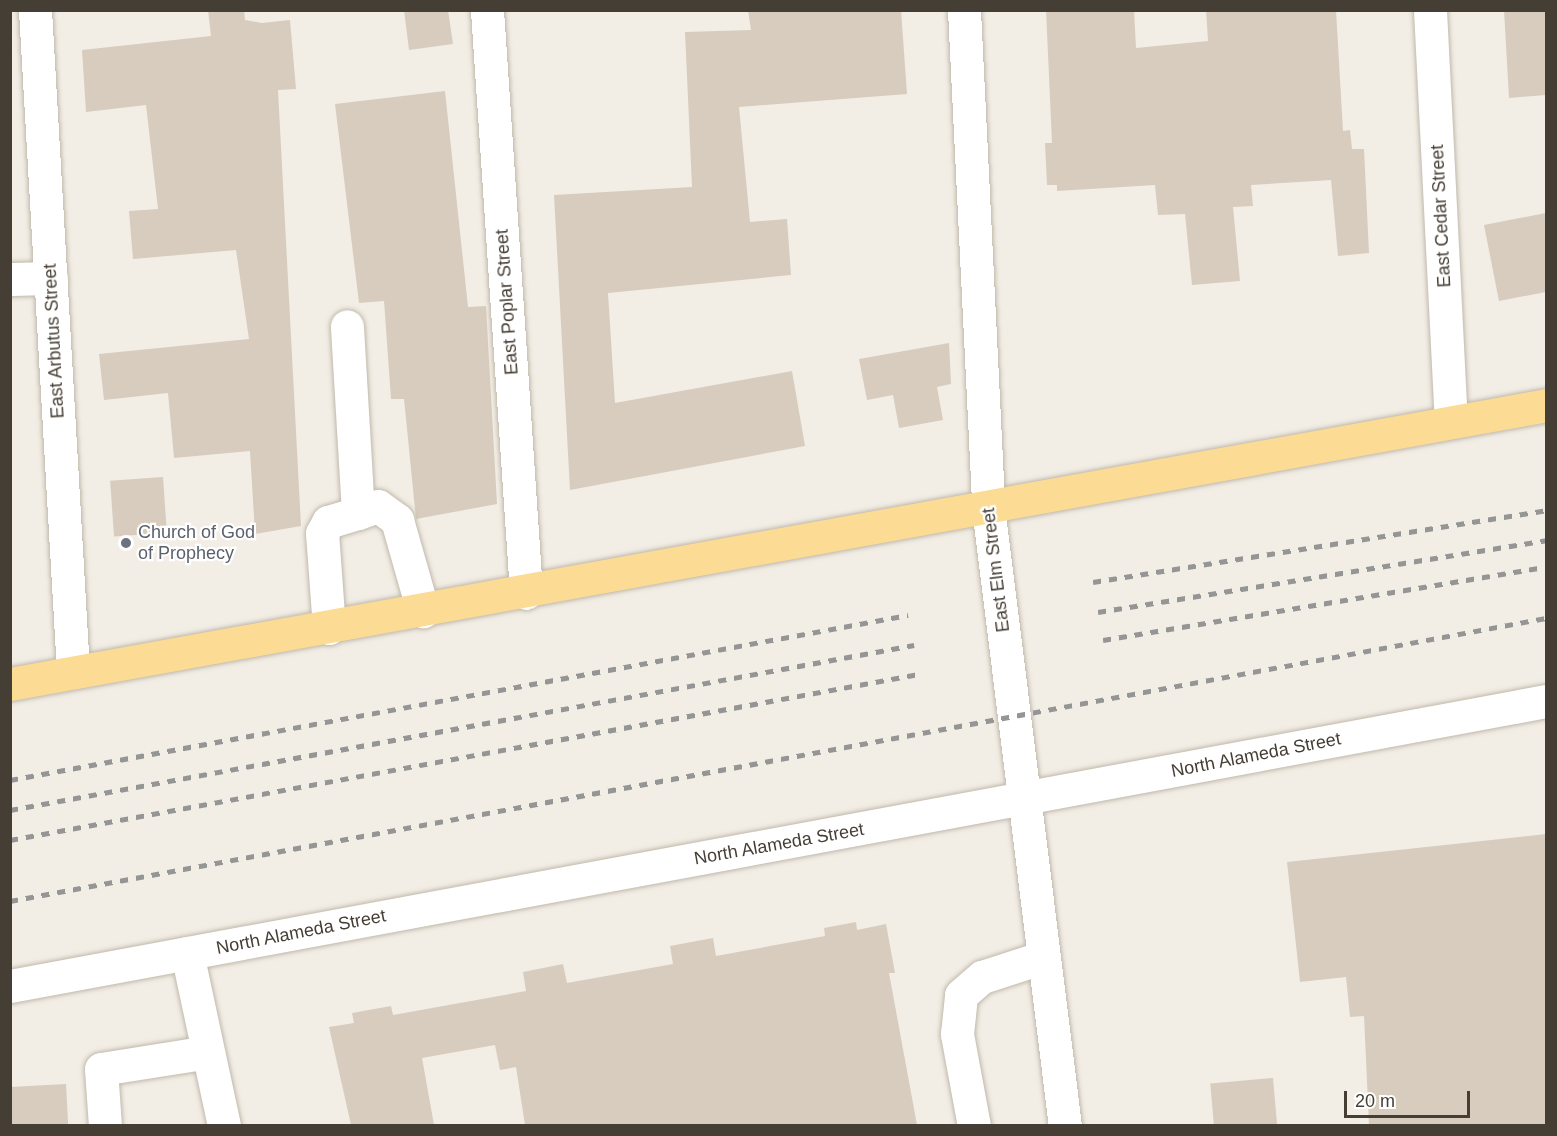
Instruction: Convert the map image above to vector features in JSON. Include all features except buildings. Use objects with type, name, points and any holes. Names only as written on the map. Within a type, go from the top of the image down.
[{"type":"main road","points":[[10,684],[526,593],[1546,405]]},
{"type":"street","name":"East Arbutus Street","points":[[35,10],[73,672]]},
{"type":"street","name":"East Poplar Street","points":[[487,10],[526,593]]},
{"type":"street","name":"East Elm Street","points":[[964,10],[988,507],[1065,1125]]},
{"type":"street","name":"East Cedar Street","points":[[1430,10],[1451,421]]},
{"type":"street","points":[[10,279],[51,278]]},
{"type":"street","points":[[347,326],[358,513]]},
{"type":"street","points":[[329,628],[322,533],[328,522],[378,506],[397,520],[423,611]]},
{"type":"street","name":"North Alameda Street","points":[[10,986],[1546,701]]},
{"type":"street","points":[[187,953],[224,1125]]},
{"type":"street","points":[[974,1125],[957,1034],[961,995],[982,977],[1044,957]]},
{"type":"street","points":[[105,1125],[100,1069],[208,1052]]},
{"type":"railway","points":[[1093,582],[1546,510]]},
{"type":"railway","points":[[1098,612],[1546,540]]},
{"type":"railway","points":[[1103,640],[1546,567]]},
{"type":"railway","points":[[10,780],[908,615]]},
{"type":"railway","points":[[10,901],[1546,618]]},
{"type":"railway","points":[[10,810],[914,645]]},
{"type":"railway","points":[[10,840],[919,674]]},
{"type":"place","name":"Church of God of Prophecy","points":[[126,543]]}]
